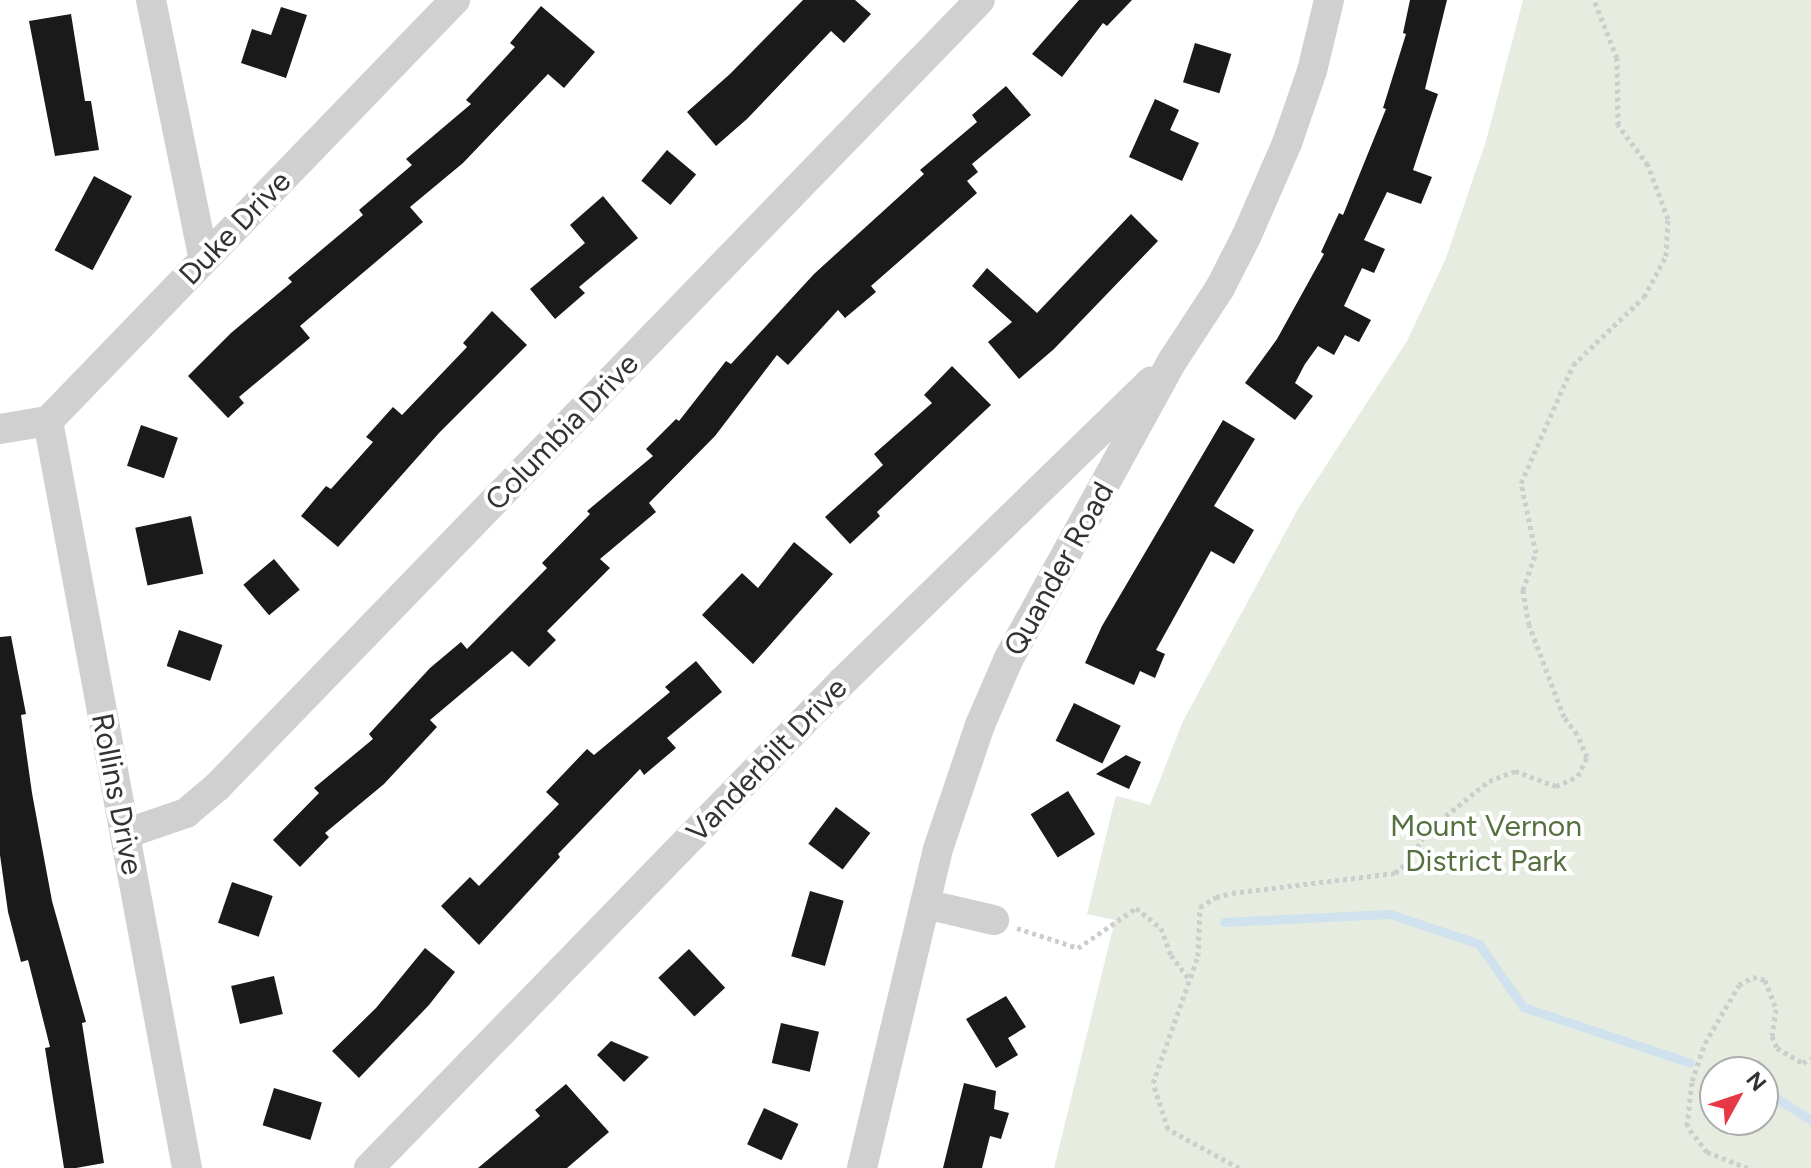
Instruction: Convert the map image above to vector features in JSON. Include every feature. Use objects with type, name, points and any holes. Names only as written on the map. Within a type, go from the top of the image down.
[{"type":"street","points":[[151,0],[204,260]]},
{"type":"street","name":"Duke Drive","points":[[48,421],[455,0]]},
{"type":"street","name":"Columbia Drive","points":[[125,834],[186,813],[217,787],[980,0]]},
{"type":"street","name":"Quander Road","points":[[862,1168],[938,849],[980,725],[1009,658],[1173,360],[1220,288],[1247,235],[1287,143],[1312,71],[1329,0]]},
{"type":"street","name":"Vanderbilt Drive","points":[[369,1168],[842,682],[1173,360]]},
{"type":"street","points":[[0,429],[48,421]]},
{"type":"street","name":"Rollins Drive","points":[[48,421],[187,1168]]},
{"type":"street","points":[[925,904],[994,920]]},
{"type":"path","points":[[1239,1168],[1168,1129],[1153,1083],[1198,956],[1200,907],[1216,897],[1395,873],[1409,861],[1427,831],[1489,781],[1515,771],[1556,786],[1578,776],[1587,757],[1577,734],[1564,717],[1529,625],[1523,590],[1536,553],[1521,483],[1573,365],[1644,297],[1666,256],[1668,219],[1648,165],[1618,125],[1617,58],[1594,0]]},
{"type":"path","points":[[994,920],[1078,948],[1136,908],[1161,928],[1171,955],[1190,980]]},
{"type":"path","points":[[1748,1168],[1707,1152],[1687,1126],[1692,1081],[1705,1043],[1739,985],[1753,977],[1765,980],[1776,1009],[1772,1036],[1777,1048],[1803,1063],[1811,1058]]},
{"type":"green space","name":"Mount Vernon District Park","points":[[1523,0],[1811,0],[1811,1168],[1054,1168],[1115,920],[1087,914],[1115,799],[1117,796],[1150,805],[1183,721],[1299,507],[1407,341],[1446,258],[1486,141]]},
{"type":"building","points":[[803,0],[855,0],[871,14],[844,43],[831,31],[747,119],[716,146],[687,112],[730,74]]},
{"type":"building","points":[[1079,0],[1132,0],[1107,26],[1103,23],[1062,77],[1032,54]]},
{"type":"building","points":[[1410,0],[1447,0],[1425,89],[1438,94],[1413,170],[1432,177],[1421,204],[1387,192],[1364,240],[1385,249],[1374,273],[1362,268],[1344,306],[1371,320],[1359,342],[1345,335],[1334,355],[1318,346],[1295,383],[1313,396],[1295,420],[1245,383],[1277,339],[1324,254],[1321,252],[1339,213],[1343,215],[1386,109],[1383,108],[1406,34],[1403,33]]},
{"type":"building","points":[[541,6],[595,52],[564,88],[548,74],[463,163],[410,207],[423,222],[300,326],[310,338],[239,397],[244,403],[228,418],[188,376],[231,333],[292,282],[288,278],[363,215],[359,210],[412,165],[406,159],[471,104],[466,100],[515,47],[510,43]]},
{"type":"building","points":[[281,7],[307,15],[286,78],[241,63],[252,29],[271,35]]},
{"type":"building","points":[[71,14],[85,101],[91,101],[99,150],[55,156],[29,21]]},
{"type":"building","points":[[1195,43],[1231,54],[1219,93],[1183,82]]},
{"type":"building","points":[[1006,86],[1031,115],[972,164],[978,172],[967,181],[977,193],[871,286],[876,292],[845,318],[838,310],[788,365],[777,355],[715,436],[649,503],[656,512],[600,559],[610,568],[547,631],[556,640],[529,667],[512,651],[430,720],[437,727],[384,784],[325,833],[329,837],[300,867],[273,840],[319,793],[314,788],[373,739],[369,734],[430,668],[461,642],[467,649],[547,568],[542,563],[590,514],[587,511],[653,456],[646,449],[676,419],[679,421],[726,361],[731,364],[814,274],[924,174],[920,170],[977,122],[972,115]]},
{"type":"building","points":[[1155,99],[1179,110],[1170,130],[1199,143],[1182,181],[1129,157]]},
{"type":"building","points":[[667,150],[696,174],[670,205],[641,181]]},
{"type":"building","points":[[94,176],[132,196],[93,270],[55,250]]},
{"type":"building","points":[[603,196],[638,238],[579,287],[585,293],[555,319],[530,289],[585,243],[570,225]]},
{"type":"building","points":[[1131,214],[1158,241],[1054,349],[1019,379],[988,342],[1012,322],[972,286],[987,268],[1037,313]]},
{"type":"building","points":[[492,311],[527,345],[439,433],[338,547],[301,516],[326,486],[331,489],[373,442],[366,437],[393,407],[402,415],[467,347],[463,343]]},
{"type":"building","points":[[952,366],[991,405],[877,512],[880,516],[850,544],[825,517],[883,465],[874,454],[932,403],[924,395]]},
{"type":"building","points":[[1223,420],[1255,439],[1214,506],[1254,530],[1234,564],[1211,551],[1156,650],[1165,654],[1155,678],[1140,671],[1134,685],[1085,663],[1102,626]]},
{"type":"building","points":[[141,425],[178,438],[164,478],[127,466]]},
{"type":"building","points":[[191,516],[203,574],[148,586],[135,528]]},
{"type":"building","points":[[794,542],[833,574],[753,664],[702,615],[742,573],[758,588]]},
{"type":"building","points":[[274,559],[300,590],[269,615],[243,585]]},
{"type":"building","points":[[179,630],[222,645],[210,681],[167,666]]},
{"type":"building","points":[[11,636],[26,714],[21,715],[32,793],[52,901],[86,1022],[82,1023],[104,1163],[76,1168],[64,1168],[45,1048],[50,1047],[28,960],[21,962],[8,912],[0,855],[0,637]]},
{"type":"building","points":[[696,661],[722,692],[667,738],[676,748],[644,775],[640,769],[558,854],[560,857],[479,945],[441,906],[470,877],[479,886],[559,804],[546,792],[587,749],[594,755],[670,692],[665,687]]},
{"type":"building","points":[[1074,703],[1121,726],[1102,764],[1056,741]]},
{"type":"building","points":[[1126,755],[1141,762],[1129,789],[1096,774]]},
{"type":"building","points":[[1068,791],[1095,834],[1058,858],[1031,814]]},
{"type":"building","points":[[836,807],[870,833],[843,870],[808,844]]},
{"type":"building","points":[[232,882],[273,896],[259,937],[218,923]]},
{"type":"building","points":[[810,891],[844,901],[825,966],[791,956]]},
{"type":"building","points":[[425,948],[455,972],[429,1005],[359,1078],[332,1051],[376,1008]]},
{"type":"building","points":[[689,949],[725,988],[694,1016],[658,978]]},
{"type":"building","points":[[274,976],[283,1014],[240,1024],[231,986]]},
{"type":"building","points":[[1006,996],[1026,1027],[1008,1038],[1018,1055],[996,1068],[966,1019]]},
{"type":"building","points":[[781,1023],[819,1032],[810,1072],[772,1063]]},
{"type":"building","points":[[611,1041],[649,1057],[624,1082],[597,1055]]},
{"type":"building","points":[[964,1083],[996,1091],[994,1109],[1009,1113],[1001,1139],[990,1136],[982,1168],[943,1168]]},
{"type":"building","points":[[566,1084],[609,1132],[567,1168],[478,1168],[540,1116],[535,1110]]},
{"type":"building","points":[[274,1088],[322,1103],[310,1140],[263,1125]]},
{"type":"building","points":[[764,1108],[798,1124],[782,1160],[747,1144]]},
{"type":"waterway","points":[[1224,922],[1390,914],[1479,944],[1523,1007],[1690,1063]]},
{"type":"waterway","points":[[1779,1100],[1811,1120]]}]
